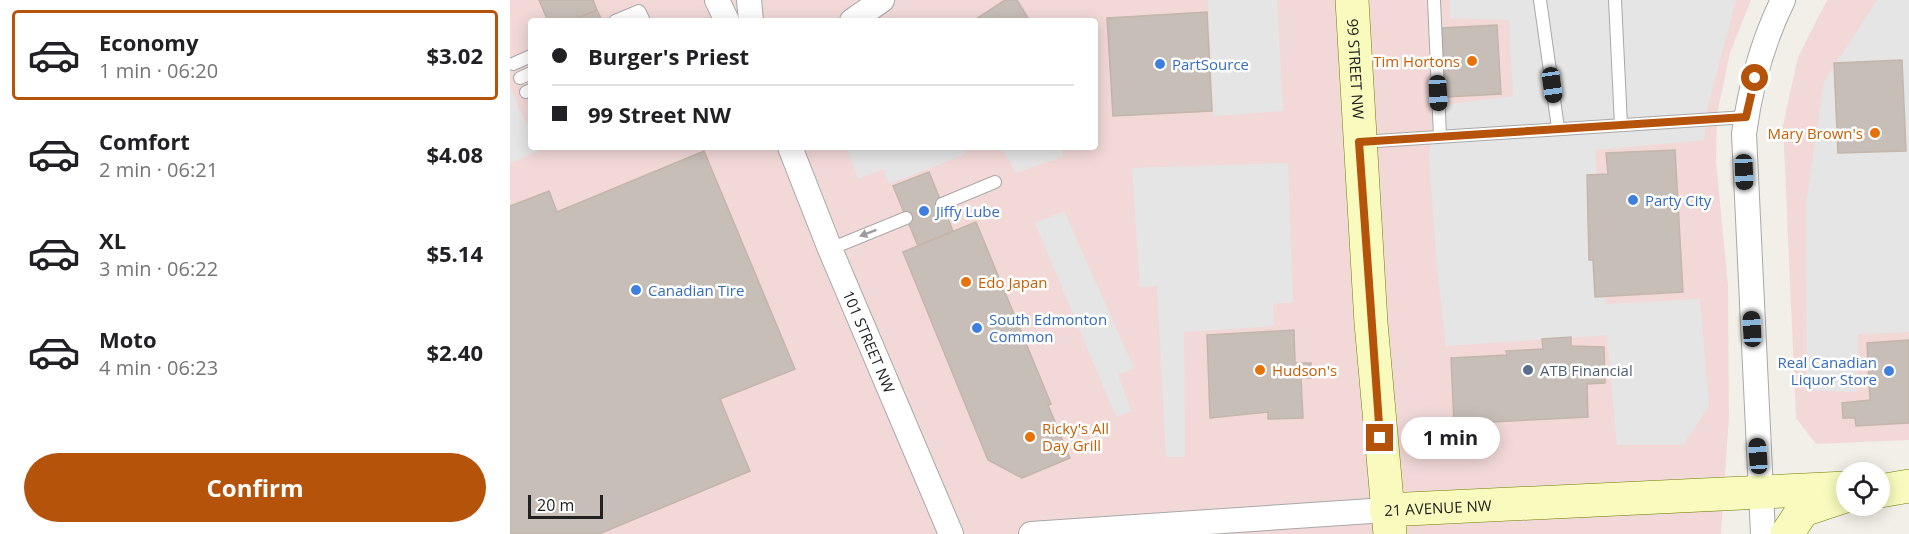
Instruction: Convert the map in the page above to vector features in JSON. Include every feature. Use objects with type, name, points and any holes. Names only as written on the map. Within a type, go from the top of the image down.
[{"type":"street","points":[[717,0],[726,18]]},
{"type":"street","points":[[748,0],[750,18]]},
{"type":"street","points":[[856,18],[882,0]]},
{"type":"street","name":"99 STREET NW","points":[[1352,0],[1359,142],[1388,522]]},
{"type":"street","points":[[1762,534],[1744,178],[1746,117],[1761,52],[1782,0]]},
{"type":"street","name":"101 STREET NW","points":[[791,150],[830,249],[951,534]]},
{"type":"street","points":[[1890,486],[1909,485]]},
{"type":"street","points":[[1890,489],[1909,485]]},
{"type":"street","name":"21 AVENUE NW","points":[[1031,534],[1388,522],[1760,492],[1836,488]]},
{"type":"street","points":[[1787,534],[1803,510],[1836,500]]},
{"type":"lane","points":[[1434,0],[1440,136]]},
{"type":"lane","points":[[1540,0],[1558,128]]},
{"type":"lane","points":[[1615,0],[1621,125]]},
{"type":"lane","points":[[622,18],[639,11],[642,18]]},
{"type":"lane","points":[[513,64],[528,57]]},
{"type":"lane","points":[[1359,142],[1746,117]]},
{"type":"lane","points":[[942,204],[995,182]]},
{"type":"lane","points":[[830,249],[906,218]]},
{"type":"shaded area","name":"South Edmonton Common","points":[[510,0],[1751,0],[1730,53],[1717,114],[1716,161],[1728,285],[1729,416],[1721,534],[510,534]]},
{"type":"shaded area","points":[[1208,0],[1277,0],[1283,111],[1214,116]]},
{"type":"shaded area","points":[[1450,0],[1736,0],[1707,109],[1704,140],[1595,150],[1606,304],[1700,299],[1709,406],[1683,445],[1617,445],[1607,335],[1446,346],[1437,268],[1429,157],[1434,106],[1513,96],[1509,20],[1450,18]]},
{"type":"shaded area","points":[[1827,0],[1909,0],[1909,440],[1816,444],[1796,418],[1783,125],[1798,57]]},
{"type":"shaded area","points":[[1877,0],[1909,0],[1909,332],[1858,334],[1857,392],[1807,390],[1806,204],[1824,82]]},
{"type":"shaded area","points":[[510,87],[528,126],[528,150],[539,151],[510,163]]},
{"type":"shaded area","points":[[847,150],[965,150],[966,154],[889,184],[883,169],[858,179]]},
{"type":"shaded area","points":[[1000,150],[1062,150],[1064,156],[1016,173],[1006,155]]},
{"type":"shaded area","points":[[1288,163],[1293,302],[1273,304],[1274,326],[1184,332],[1185,457],[1166,457],[1157,286],[1140,287],[1132,168]]},
{"type":"shaded area","points":[[1064,211],[1134,368],[1118,375],[1131,411],[1116,417],[1035,223]]},
{"type":"building","points":[[539,0],[593,0],[597,10],[578,18],[547,18]]},
{"type":"building","points":[[1005,0],[1017,0],[1028,18],[978,18]]},
{"type":"building","points":[[597,10],[601,18],[578,18]]},
{"type":"building","name":"PartSource","points":[[1207,12],[1212,111],[1113,116],[1107,18]]},
{"type":"building","name":"Tim Hortons","points":[[1497,25],[1501,94],[1446,97],[1442,28]]},
{"type":"building","points":[[1902,60],[1906,151],[1838,153],[1834,63]]},
{"type":"building","name":"Party City","points":[[1675,150],[1683,292],[1595,297],[1593,260],[1589,260],[1587,175],[1608,174],[1606,153]]},
{"type":"building","name":"Canadian Tire","points":[[704,151],[795,369],[720,399],[750,471],[599,534],[510,534],[510,206],[549,191],[557,212]]},
{"type":"building","name":"Jiffy Lube","points":[[929,172],[953,231],[918,246],[893,186]]},
{"type":"building","name":"South Edmonton Common","points":[[976,222],[1051,404],[1048,405],[1070,458],[1022,478],[988,460],[903,252]]},
{"type":"building","name":"Hudson's","points":[[1294,330],[1295,363],[1311,363],[1311,378],[1301,378],[1303,418],[1268,419],[1268,412],[1210,418],[1207,335]]},
{"type":"building","name":"ATB Financial","points":[[1571,337],[1571,346],[1604,347],[1605,383],[1587,384],[1588,417],[1454,424],[1451,358],[1507,355],[1506,351],[1543,349],[1542,339]]},
{"type":"building","name":"Real Canadian Liquor Store","points":[[1909,340],[1909,423],[1856,426],[1855,418],[1843,418],[1842,403],[1870,400],[1867,343]]},
{"type":"place","name":"Tim Hortons","points":[[1472,61]]},
{"type":"place","name":"PartSource","points":[[1160,64]]},
{"type":"place","name":"Mary Brown's","points":[[1875,133]]},
{"type":"place","name":"Party City","points":[[1633,200]]},
{"type":"place","name":"Jiffy Lube","points":[[924,211]]},
{"type":"place","name":"Edo Japan","points":[[966,282]]},
{"type":"place","name":"Canadian Tire","points":[[636,290]]},
{"type":"place","name":"South Edmonton Common","points":[[977,328]]},
{"type":"place","name":"Hudson's","points":[[1260,370]]},
{"type":"place","name":"ATB Financial","points":[[1528,370]]},
{"type":"place","name":"Real Canadian Liquor Store","points":[[1889,371]]},
{"type":"place","name":"Ricky's All Day Grill","points":[[1030,437]]},
{"type":"route","points":[[1380,438],[1359,142],[1746,117],[1755,78]]}]
